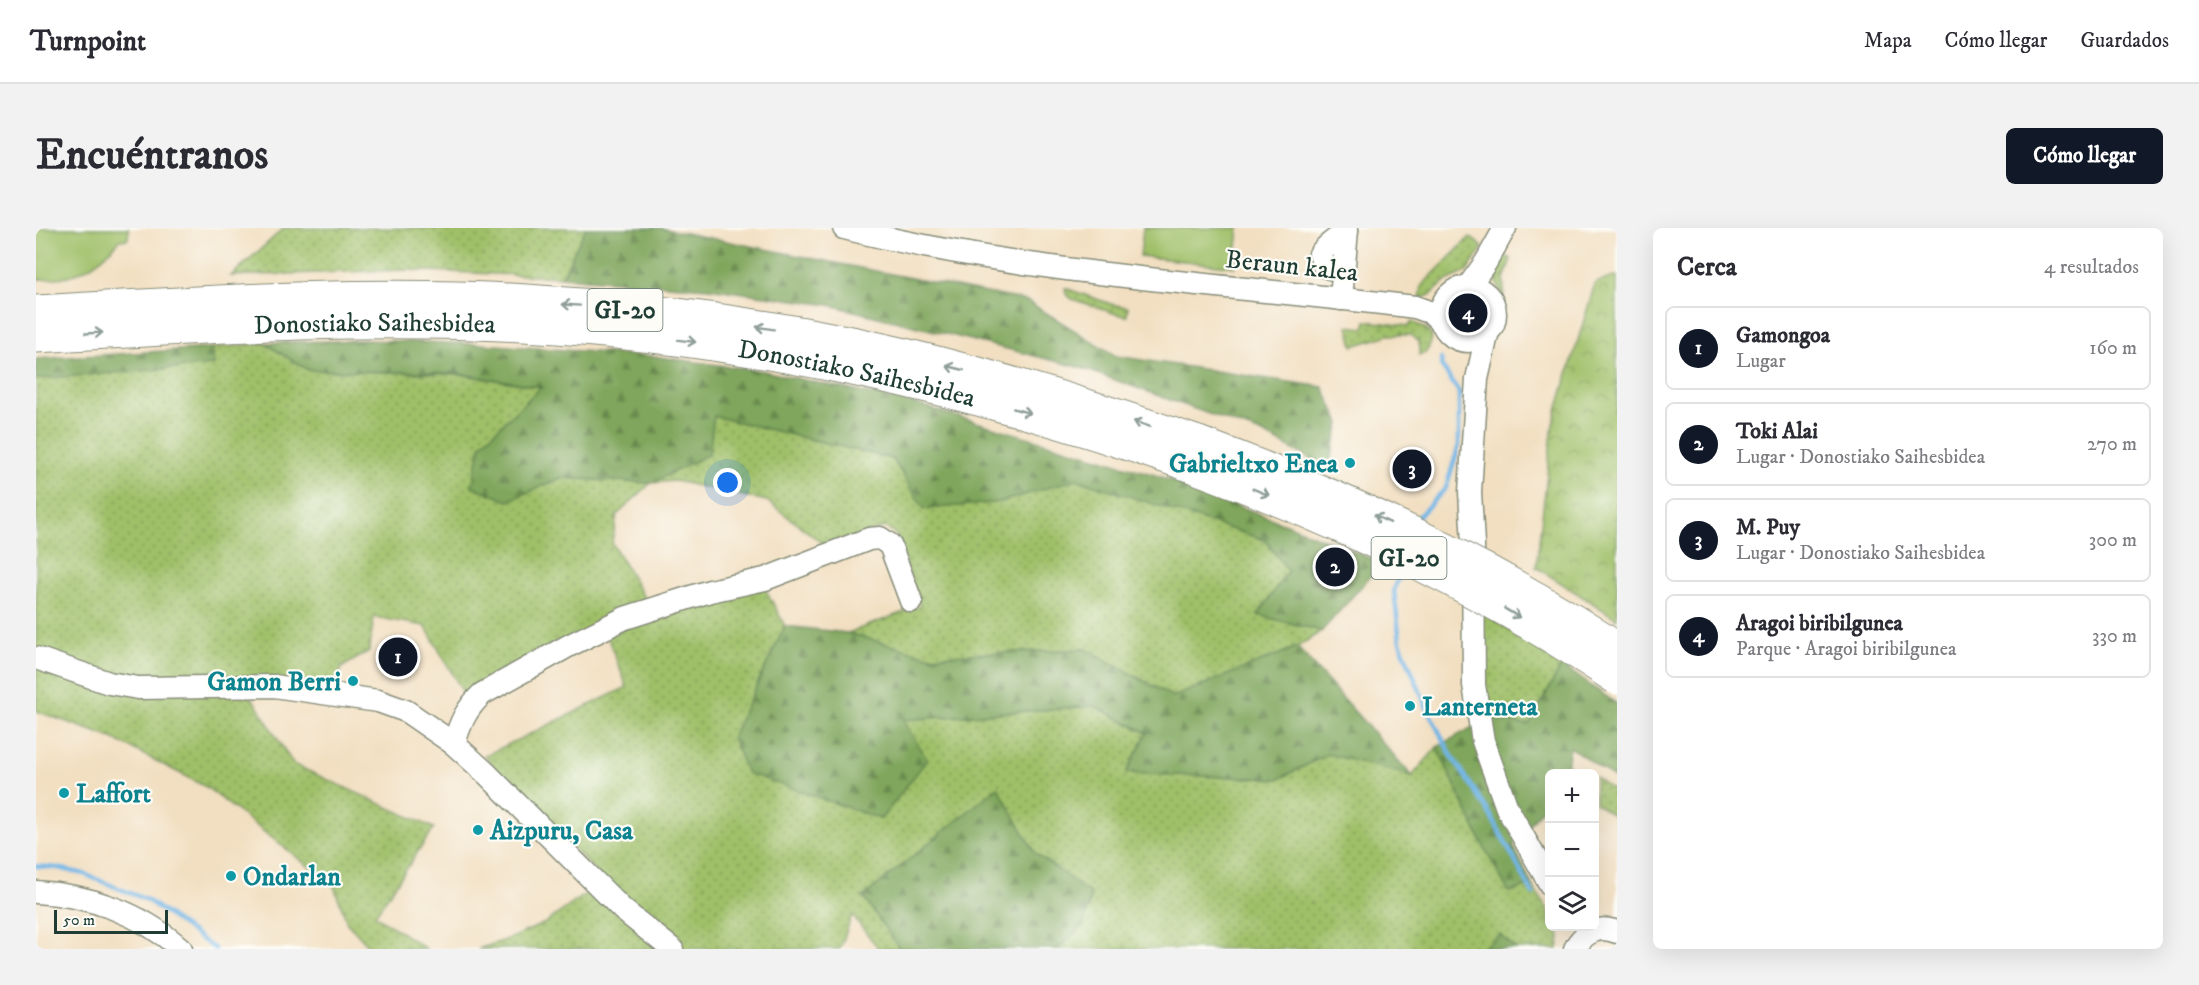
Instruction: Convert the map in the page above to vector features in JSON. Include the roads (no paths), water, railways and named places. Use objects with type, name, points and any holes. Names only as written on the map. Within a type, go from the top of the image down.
[{"type":"highway","name":"Donostiako Saihesbidea","points":[[36,312],[226,301],[390,298],[526,301],[653,312],[784,331],[915,358],[1079,403],[1192,454],[1294,505],[1398,552],[1499,605],[1617,678]]},
{"type":"highway","name":"Donostiako Saihesbidea","points":[[36,336],[227,325],[389,321],[524,325],[650,336],[780,354],[851,368],[943,389],[1074,426],[1304,484],[1409,531],[1510,584],[1617,649]]},
{"type":"street","name":"Beraun kalea","points":[[844,228],[889,240],[983,258],[1415,307],[1432,313],[1443,324]]},
{"type":"street","points":[[1487,335],[1471,341],[1461,341],[1450,335],[1443,324],[1441,313],[1444,302],[1458,292],[1486,262],[1505,228]]},
{"type":"street","points":[[1486,262],[1491,299],[1495,307],[1495,321],[1487,335],[1477,379],[1470,492],[1473,544],[1474,685],[1483,741],[1507,808],[1546,877]]},
{"type":"street","points":[[1341,299],[1344,272]]},
{"type":"street","points":[[1458,292],[1478,289],[1491,299]]},
{"type":"street","name":"Beraun kalea","points":[[1415,307],[1458,292]]},
{"type":"street","points":[[1461,341],[1477,379]]},
{"type":"street","points":[[454,744],[460,723],[470,705],[482,694],[570,645],[625,618],[710,591],[765,579],[869,538],[880,538],[890,545],[911,601]]},
{"type":"street","points":[[36,658],[109,683],[138,688],[274,687],[378,701],[406,711],[454,744],[623,910],[672,949]]},
{"type":"street","points":[[36,892],[71,896],[116,909],[145,923],[180,949]]},
{"type":"street","points":[[1574,941],[1584,935],[1604,929]]},
{"type":"waterway","points":[[1415,520],[1446,488],[1459,445],[1459,392],[1442,367],[1441,359]]},
{"type":"waterway","points":[[1401,568],[1394,591],[1400,642],[1426,706],[1450,753],[1491,816],[1533,894]]},
{"type":"waterway","points":[[36,866],[84,874],[147,900],[215,949]]},
{"type":"place","name":"Aragoi biribilgunea","points":[[1468,313]]},
{"type":"place","name":"Gabrieltxo Enea","points":[[1350,463]]},
{"type":"place","name":"M. Puy","points":[[1412,469]]},
{"type":"place","name":"Toki Alai","points":[[1335,567]]},
{"type":"place","name":"Gamongoa","points":[[398,657]]},
{"type":"place","name":"Gamon Berri","points":[[353,681]]},
{"type":"place","name":"Lanterneta","points":[[1410,706]]},
{"type":"place","name":"Laffort","points":[[64,793]]},
{"type":"place","name":"Aizpuru, Casa","points":[[478,830]]},
{"type":"place","name":"Ondarlan","points":[[231,876]]}]
